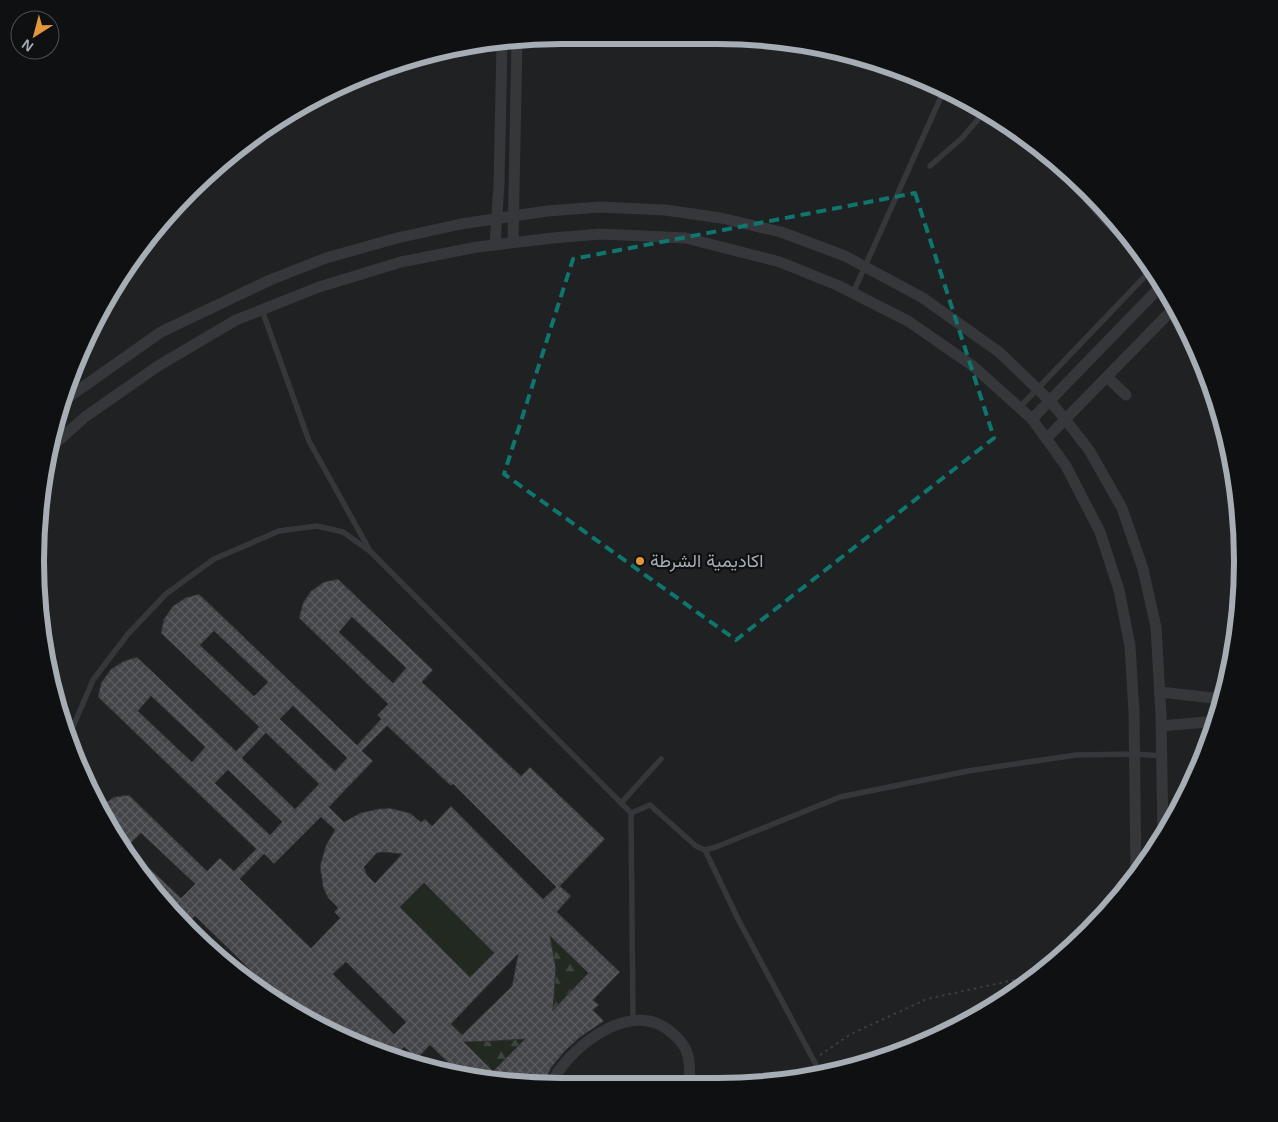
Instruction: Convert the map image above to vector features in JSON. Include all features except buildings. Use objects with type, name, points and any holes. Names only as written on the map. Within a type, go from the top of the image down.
[{"type":"street","points":[[512,242],[517,46]]},
{"type":"street","points":[[495,245],[499,184],[502,47]]},
{"type":"street","points":[[71,395],[160,332],[270,280],[326,258],[397,238],[461,224],[547,211],[600,207],[665,210],[721,218],[781,232],[845,256],[923,298],[999,352],[1050,400],[1089,450],[1122,508],[1143,569],[1156,627],[1160,692],[1163,823]]},
{"type":"street","points":[[58,441],[84,417],[158,366],[236,320],[320,287],[401,262],[512,242],[601,234],[686,238],[780,262],[853,293],[908,321],[973,366],[1032,419],[1066,466],[1100,532],[1119,590],[1130,646],[1134,712],[1136,864]]},
{"type":"street","points":[[1032,419],[1157,290]]},
{"type":"street","points":[[1046,439],[1170,312]]},
{"type":"street","points":[[1107,377],[1126,395]]},
{"type":"street","points":[[1160,692],[1216,698]]},
{"type":"street","points":[[1161,726],[1208,722]]},
{"type":"street","points":[[553,1078],[590,1039],[608,1028],[633,1020],[643,1019],[661,1024],[676,1035],[686,1049],[690,1064],[689,1078]]},
{"type":"lane","points":[[853,293],[942,95]]},
{"type":"lane","points":[[930,166],[962,138],[981,116]]},
{"type":"lane","points":[[1073,185],[1117,234]]},
{"type":"lane","points":[[1020,407],[1147,274]]},
{"type":"lane","points":[[262,310],[309,441],[371,552]]},
{"type":"lane","points":[[72,729],[93,680],[128,634],[166,594],[214,559],[279,531],[317,526],[343,532],[371,552],[631,813],[633,1020]]},
{"type":"lane","points":[[631,813],[650,805],[696,846],[705,850],[840,796],[988,768],[1076,755],[1135,754],[1162,756]]},
{"type":"lane","points":[[621,803],[661,759]]},
{"type":"lane","points":[[705,850],[738,920],[817,1068]]},
{"type":"path","points":[[812,1060],[851,1034],[927,999],[1020,979]]},
{"type":"highlighted area","points":[[915,193],[994,438],[736,640],[504,474],[573,259]]},
{"type":"shaded area","name":"اكاديمية الشرطة","points":[[717,44],[785,48],[851,61],[915,83],[946,97],[976,113],[1032,151],[1083,195],[1106,220],[1127,246],[1165,302],[1195,363],[1207,395],[1217,427],[1230,493],[1234,561],[1233,595],[1230,629],[1217,695],[1195,759],[1181,790],[1165,820],[1127,876],[1083,927],[1058,950],[1032,971],[976,1009],[915,1039],[883,1051],[851,1061],[818,1068],[785,1074],[751,1077],[561,1078],[493,1074],[460,1068],[427,1061],[363,1039],[302,1009],[274,991],[220,950],[195,927],[151,876],[113,820],[83,759],[71,727],[61,695],[48,629],[44,561],[48,493],[61,427],[83,363],[113,302],[131,274],[172,220],[195,195],[246,151],[302,113],[363,83],[427,61],[493,48],[527,45]]},
{"type":"green space","points":[[424,883],[494,953],[470,977],[400,907]]},
{"type":"green space","points":[[542,928],[585,971],[585,975],[554,1010],[550,1006],[555,986],[554,967]]},
{"type":"green space","points":[[452,1022],[479,1040],[494,1041],[526,1038],[496,1068],[491,1068],[448,1027]]},
{"type":"place","name":"اكاديمية الشرطة","points":[[640,561]]}]
